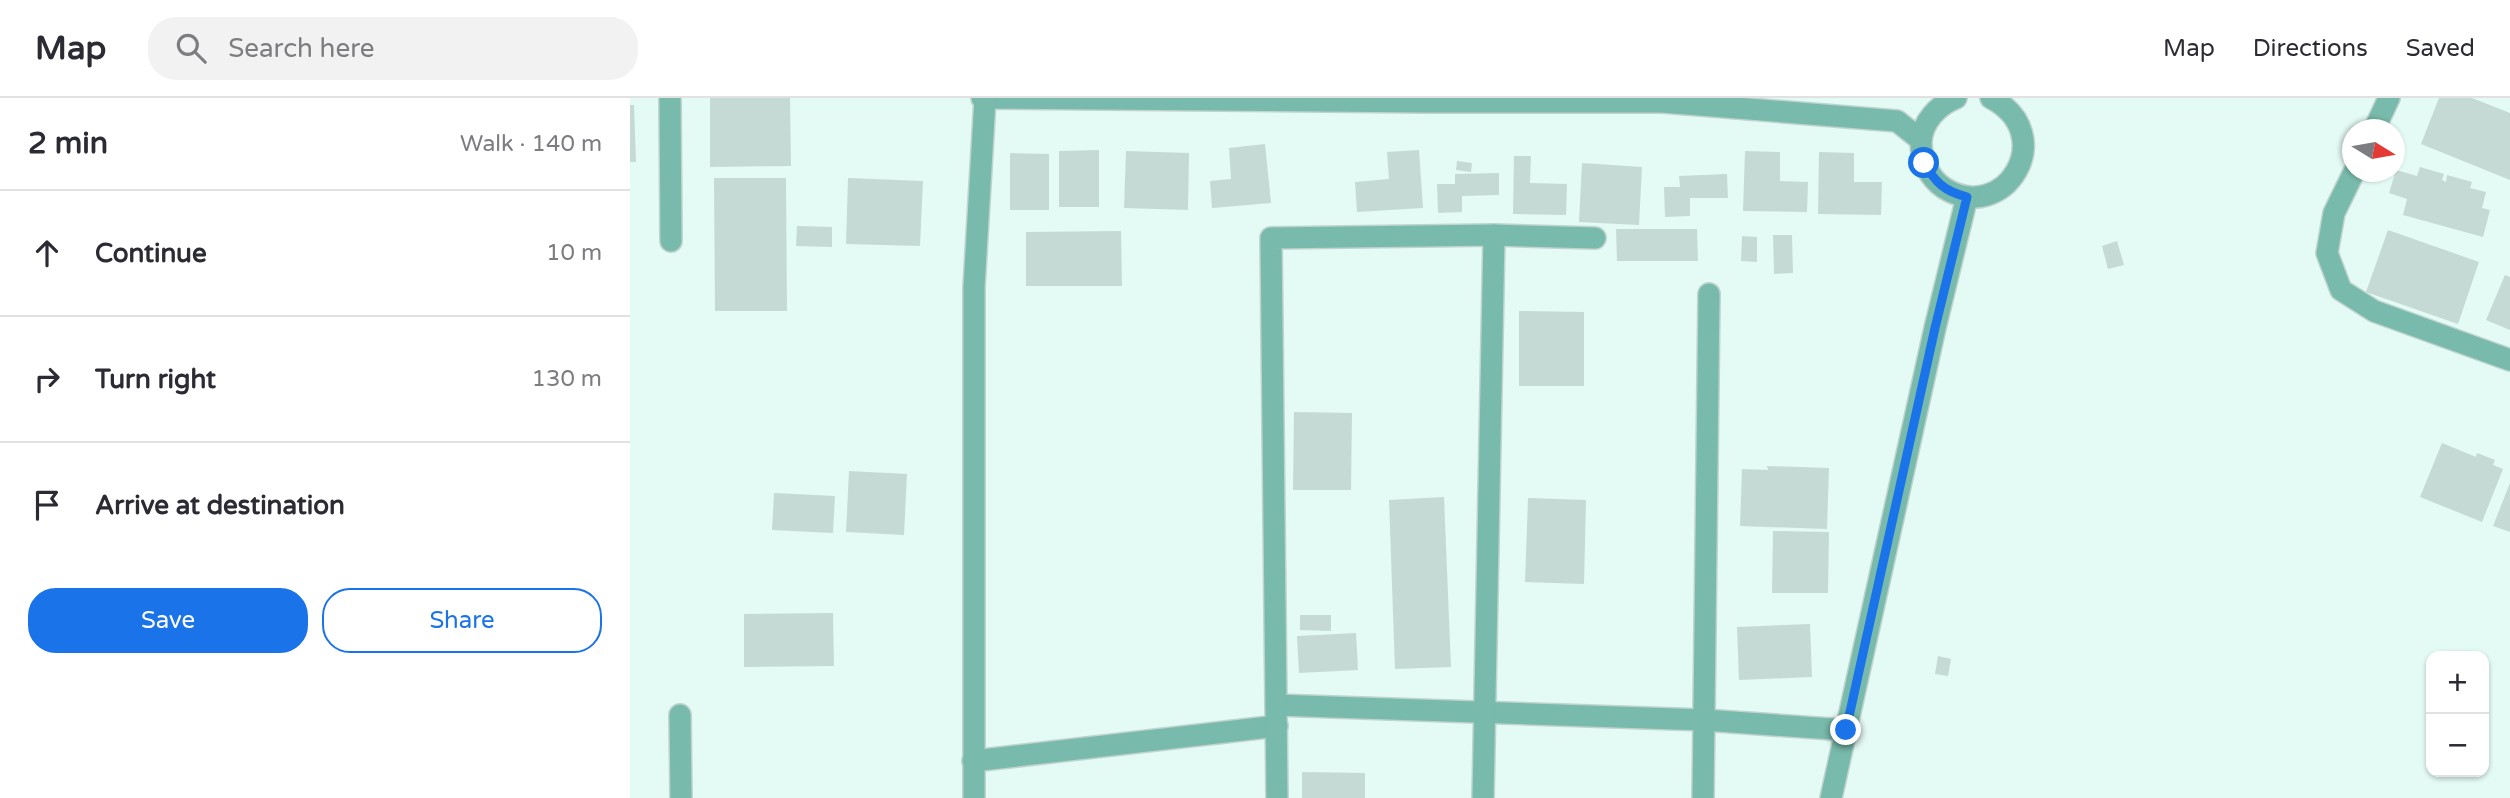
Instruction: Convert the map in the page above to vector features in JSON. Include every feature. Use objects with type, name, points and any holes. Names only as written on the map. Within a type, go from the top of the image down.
[{"type":"street","points":[[670,98],[671,242]]},
{"type":"street","points":[[974,798],[974,287],[984,98],[1662,100],[1897,121],[1921,141]]},
{"type":"street","points":[[1955,98],[1944,103],[1928,119],[1921,141],[1924,163],[1936,182],[1954,194],[1967,197],[1988,195],[1998,190],[2007,184],[2020,166],[2024,145],[2019,124],[2007,106],[1991,98]]},
{"type":"street","points":[[2379,119],[2389,98]]},
{"type":"street","points":[[2349,182],[2334,214],[2327,253],[2341,290],[2374,311],[2510,360]]},
{"type":"street","points":[[1831,798],[1935,328],[1967,197]]},
{"type":"street","points":[[1277,798],[1271,238],[1494,235],[1595,238]]},
{"type":"street","points":[[1483,798],[1494,235]]},
{"type":"street","points":[[1703,798],[1709,294]]},
{"type":"street","points":[[974,761],[1277,715],[1486,711],[1704,720],[1846,730]]},
{"type":"street","points":[[680,715],[681,798]]},
{"type":"building","points":[[710,98],[790,98],[791,166],[710,167]]},
{"type":"building","points":[[2439,98],[2472,98],[2510,113],[2510,180],[2421,144]]},
{"type":"building","points":[[630,105],[634,105],[636,162],[630,162]]},
{"type":"building","points":[[1265,144],[1271,203],[1212,208],[1210,181],[1231,179],[1229,148]]},
{"type":"building","points":[[1099,150],[1099,207],[1059,207],[1059,151]]},
{"type":"building","points":[[1419,150],[1423,208],[1357,212],[1355,182],[1389,179],[1387,152]]},
{"type":"building","points":[[1126,151],[1189,153],[1188,210],[1124,208]]},
{"type":"building","points":[[1745,151],[1780,152],[1780,181],[1808,182],[1807,212],[1743,211]]},
{"type":"building","points":[[1819,152],[1854,153],[1854,182],[1882,182],[1881,215],[1818,214]]},
{"type":"building","points":[[1010,153],[1049,154],[1049,210],[1010,210]]},
{"type":"building","points":[[1514,156],[1531,156],[1530,183],[1567,184],[1566,215],[1513,214]]},
{"type":"building","points":[[1457,161],[1472,163],[1471,172],[1456,170]]},
{"type":"building","points":[[1582,163],[1642,167],[1639,225],[1579,222]]},
{"type":"building","points":[[2420,167],[2444,174],[2442,180],[2446,182],[2447,175],[2472,182],[2470,188],[2486,192],[2482,208],[2490,210],[2483,237],[2403,215],[2407,199],[2389,193],[2392,182],[2405,182],[2405,173],[2417,176]]},
{"type":"building","points":[[1499,173],[1499,195],[1462,196],[1462,212],[1438,213],[1437,184],[1455,184],[1455,174]]},
{"type":"building","points":[[1727,174],[1728,198],[1690,198],[1690,216],[1665,217],[1664,187],[1680,187],[1679,176]]},
{"type":"building","points":[[714,178],[786,178],[787,311],[715,311]]},
{"type":"building","points":[[848,178],[923,181],[920,246],[846,244]]},
{"type":"building","points":[[797,226],[832,227],[832,247],[796,246]]},
{"type":"building","points":[[1616,229],[1697,229],[1698,261],[1617,261]]},
{"type":"building","points":[[2388,230],[2479,262],[2458,324],[2366,292]]},
{"type":"building","points":[[1121,231],[1122,286],[1026,286],[1026,232]]},
{"type":"building","points":[[1773,235],[1792,235],[1793,273],[1774,274]]},
{"type":"building","points":[[1742,236],[1757,237],[1757,262],[1741,261]]},
{"type":"building","points":[[2117,241],[2124,265],[2108,269],[2102,246]]},
{"type":"building","points":[[2505,275],[2510,277],[2510,330],[2486,320]]},
{"type":"building","points":[[1519,311],[1584,312],[1584,386],[1519,386]]},
{"type":"building","points":[[1294,412],[1352,413],[1351,490],[1293,490]]},
{"type":"building","points":[[2442,443],[2476,457],[2477,453],[2495,460],[2493,465],[2503,469],[2482,522],[2420,497]]},
{"type":"building","points":[[1767,466],[1829,468],[1827,529],[1740,526],[1742,469],[1768,470]]},
{"type":"building","points":[[849,471],[907,474],[904,535],[846,532]]},
{"type":"building","points":[[2510,483],[2510,532],[2493,526]]},
{"type":"building","points":[[774,493],[835,496],[833,533],[772,530]]},
{"type":"building","points":[[1444,497],[1451,667],[1395,669],[1389,500]]},
{"type":"building","points":[[1528,498],[1586,500],[1584,584],[1525,582]]},
{"type":"building","points":[[1773,531],[1829,532],[1828,593],[1772,593]]},
{"type":"building","points":[[833,613],[834,666],[744,667],[744,614]]},
{"type":"building","points":[[1300,615],[1331,615],[1331,631],[1300,630]]},
{"type":"building","points":[[1810,624],[1812,677],[1739,680],[1737,627]]},
{"type":"building","points":[[1356,633],[1358,670],[1299,673],[1297,636]]},
{"type":"building","points":[[1938,656],[1951,659],[1948,676],[1935,674]]},
{"type":"building","points":[[1302,772],[1365,773],[1365,798],[1302,798]]},
{"type":"route","points":[[1846,730],[1935,328],[1967,197],[1954,194],[1936,182],[1924,163]]}]
